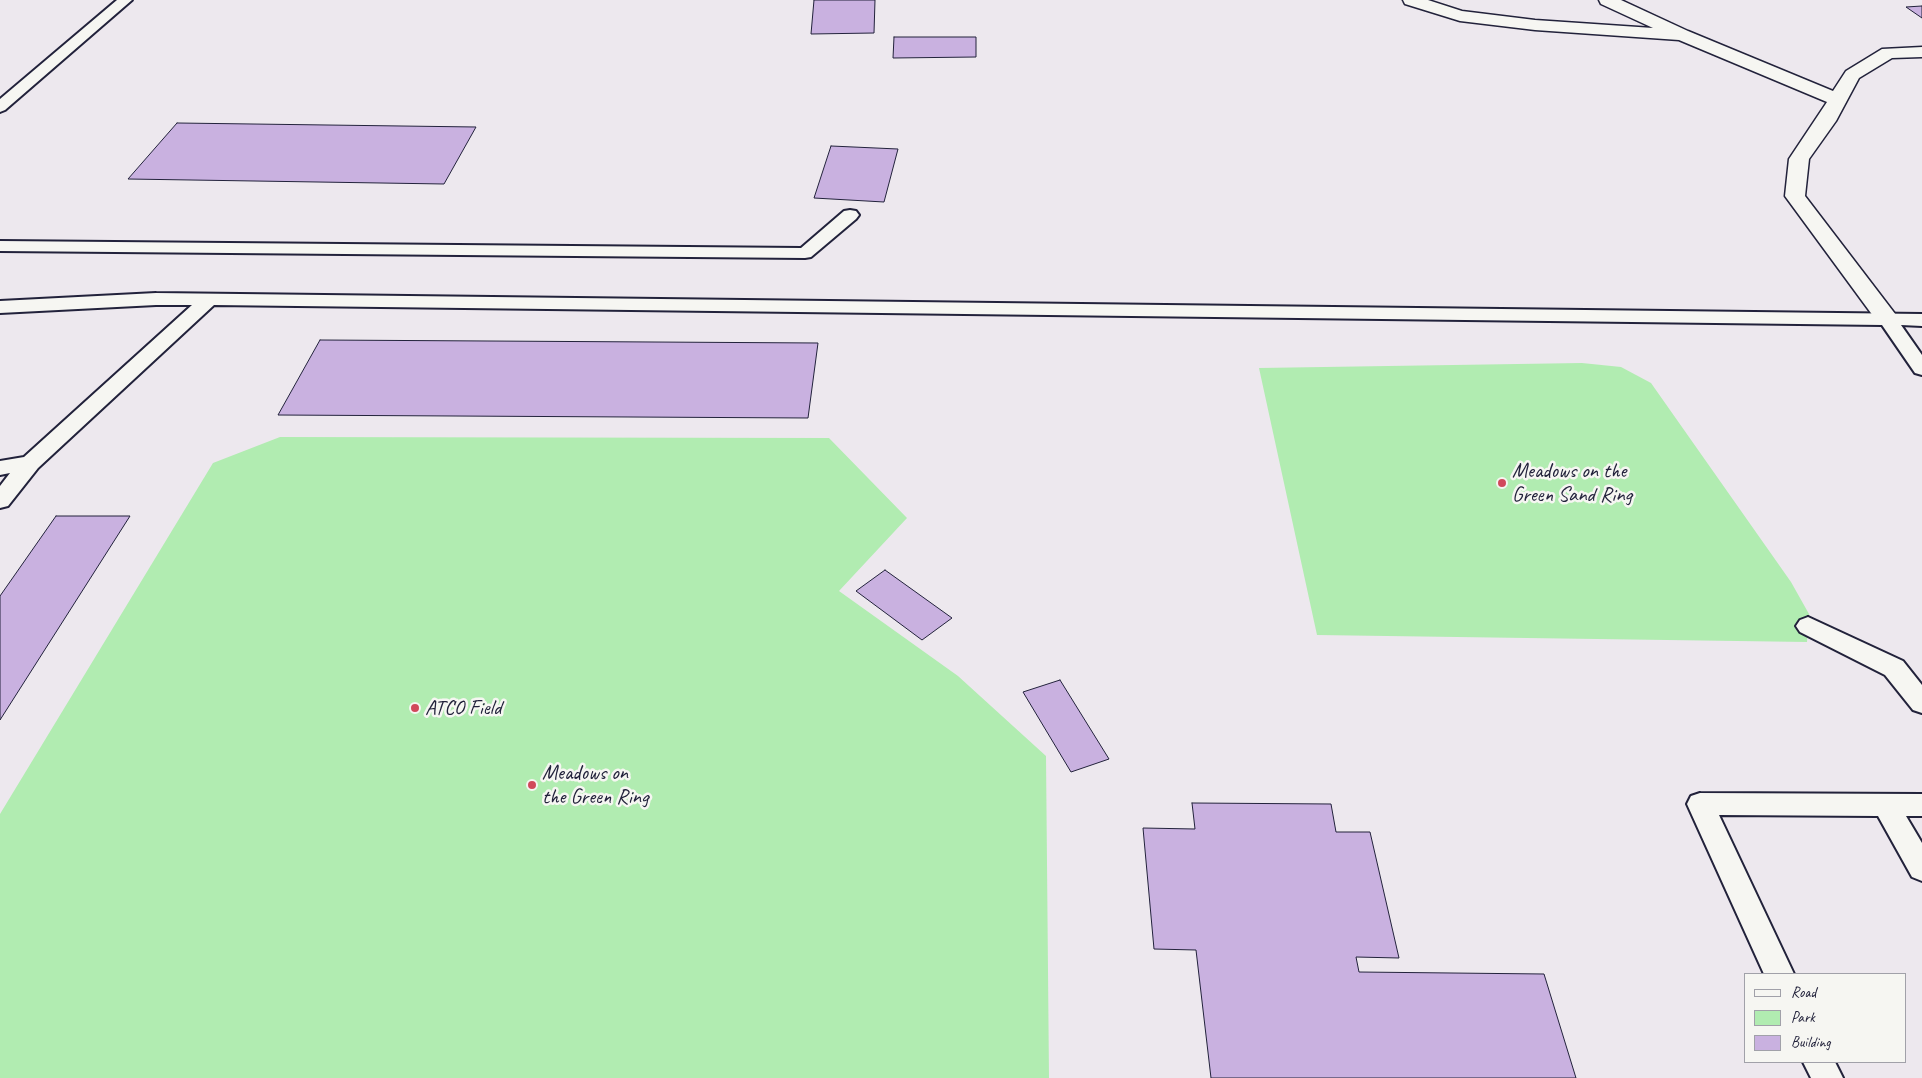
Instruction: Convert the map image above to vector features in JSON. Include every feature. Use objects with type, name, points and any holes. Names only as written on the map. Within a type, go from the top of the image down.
[{"type":"street","points":[[1411,0],[1460,16],[1535,25],[1682,35]]},
{"type":"street","points":[[1606,0],[1682,35],[1838,100]]},
{"type":"street","points":[[1886,319],[1795,196],[1799,159],[1826,121],[1852,75],[1888,53],[1922,52]]},
{"type":"lane","points":[[0,107],[125,0]]},
{"type":"lane","points":[[0,246],[805,253],[850,214]]},
{"type":"lane","points":[[0,307],[156,299],[210,299],[1922,320]]},
{"type":"lane","points":[[0,501],[30,463],[210,299]]},
{"type":"lane","points":[[1886,319],[1922,370]]},
{"type":"lane","points":[[0,468],[30,463]]},
{"type":"lane","points":[[1808,626],[1894,668],[1922,703]]},
{"type":"lane","points":[[1779,973],[1700,804],[1922,804]]},
{"type":"lane","points":[[1886,805],[1922,869]]},
{"type":"lane","points":[[1820,1063],[1827,1078]]},
{"type":"green space","name":"Meadows on the Green Sand Ring","points":[[1582,363],[1621,367],[1651,383],[1791,582],[1809,614],[1807,642],[1317,635],[1259,368]]},
{"type":"green space","name":"Meadows on the Green Ring","points":[[280,437],[829,438],[907,518],[839,591],[958,676],[1046,756],[1049,1078],[0,1078],[0,814],[213,463]]},
{"type":"building","points":[[814,0],[875,0],[874,33],[811,34]]},
{"type":"building","points":[[1922,6],[1922,18],[1906,7]]},
{"type":"building","points":[[894,37],[976,37],[976,57],[893,58]]},
{"type":"building","points":[[177,123],[476,127],[444,184],[128,179]]},
{"type":"building","points":[[831,146],[898,149],[884,202],[814,198]]},
{"type":"building","points":[[320,340],[818,343],[808,418],[278,415]]},
{"type":"building","points":[[56,516],[130,516],[0,720],[0,596]]},
{"type":"building","points":[[885,570],[952,618],[922,640],[856,591]]},
{"type":"building","points":[[1060,680],[1109,759],[1071,772],[1023,692]]},
{"type":"building","points":[[1192,803],[1331,804],[1336,832],[1370,832],[1399,958],[1356,957],[1359,972],[1544,974],[1576,1078],[1211,1078],[1196,950],[1154,949],[1143,828],[1195,829]]},
{"type":"place","name":"Meadows on the Green Sand Ring","points":[[1502,483]]},
{"type":"place","name":"ATCO Field","points":[[415,708]]},
{"type":"place","name":"Meadows on the Green Ring","points":[[532,785]]}]
